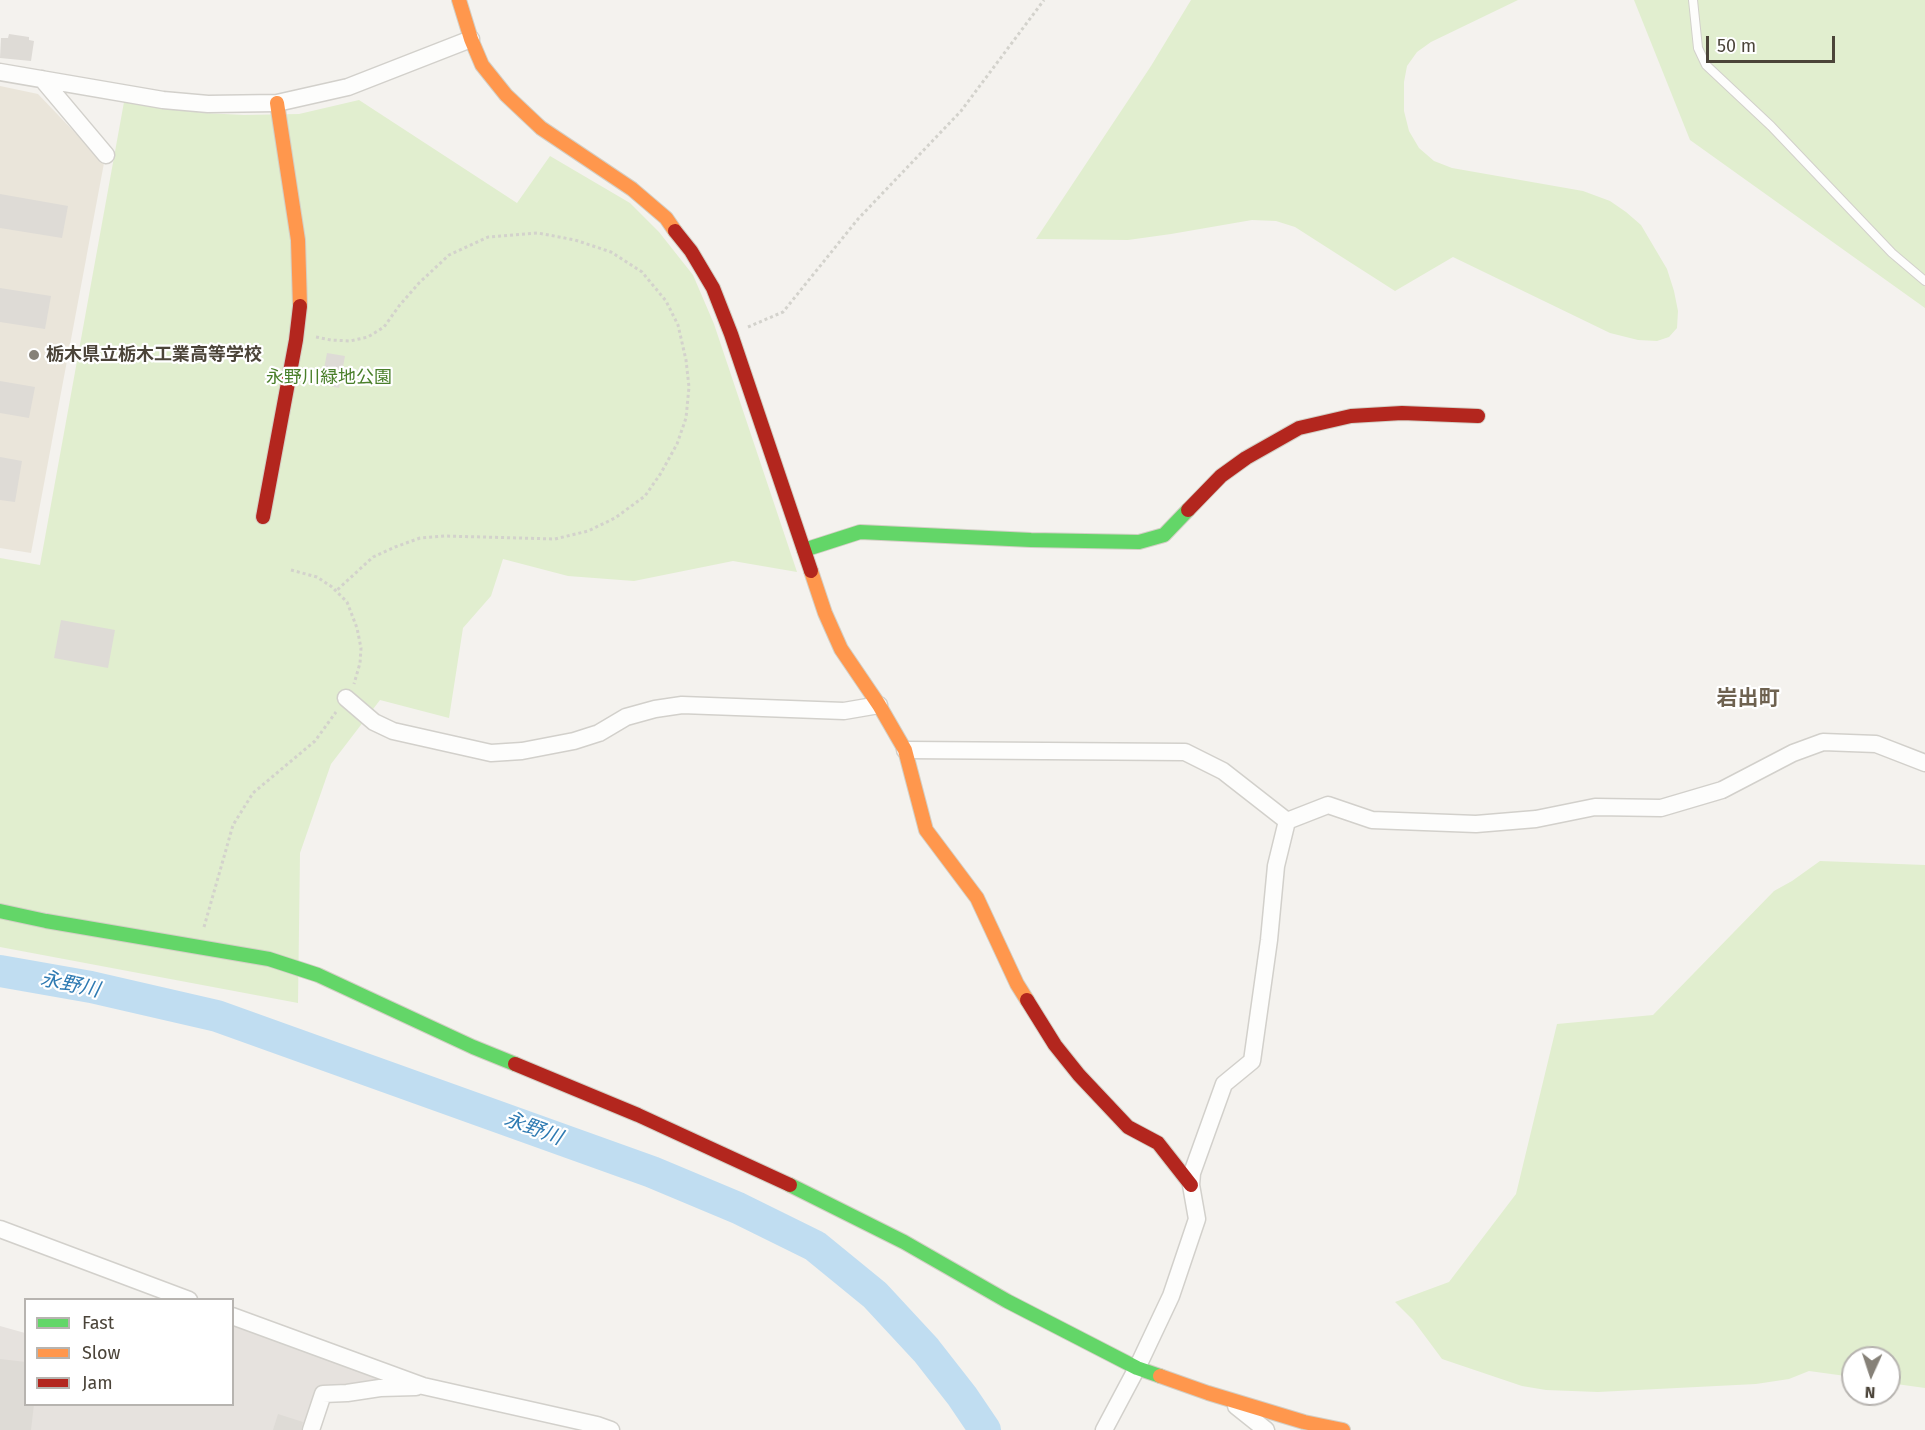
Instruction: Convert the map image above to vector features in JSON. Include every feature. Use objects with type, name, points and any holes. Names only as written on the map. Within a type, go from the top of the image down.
[{"type":"street","points":[[459,0],[482,65],[506,95],[541,128],[632,189],[666,218],[691,251],[713,288],[731,334],[825,614],[841,649],[906,750],[926,830],[977,898],[1017,984],[1055,1045],[1079,1075],[1128,1127],[1158,1143],[1191,1185]]},
{"type":"street","points":[[0,72],[163,100],[208,104],[277,103],[348,87],[471,39]]},
{"type":"street","points":[[42,79],[106,155]]},
{"type":"street","points":[[263,517],[297,332],[300,304],[298,240],[277,103]]},
{"type":"street","points":[[804,550],[860,532],[1031,540],[1139,542],[1164,535],[1221,476],[1246,458],[1299,428],[1351,416],[1402,413],[1478,416]]},
{"type":"street","points":[[346,698],[374,722],[393,731],[491,753],[522,751],[574,741],[599,733],[626,717],[682,705],[844,711],[879,705]]},
{"type":"street","points":[[1287,821],[1328,804],[1372,820],[1476,824],[1536,819],[1594,807],[1661,808],[1722,790],[1772,763],[1823,742],[1876,744],[1925,763]]},
{"type":"street","points":[[906,750],[1185,752],[1223,771],[1287,821]]},
{"type":"street","points":[[1104,1430],[1171,1296],[1197,1219],[1191,1185],[1192,1173],[1224,1084],[1252,1061],[1269,940],[1276,866],[1287,821]]},
{"type":"street","points":[[0,911],[269,959],[318,975],[473,1047],[638,1115],[743,1162],[904,1242],[1007,1302],[1137,1368],[1304,1422],[1343,1430]]},
{"type":"street","points":[[0,1229],[186,1298]]},
{"type":"street","points":[[234,1317],[423,1386],[611,1430]]},
{"type":"street","points":[[311,1430],[323,1394],[423,1386]]},
{"type":"street","points":[[1226,1398],[1266,1430]]},
{"type":"lane","points":[[1694,0],[1698,48],[1706,65],[1771,126],[1892,253],[1925,281]]},
{"type":"path","points":[[731,334],[783,312],[858,219],[961,111],[1044,0]]},
{"type":"path","points":[[297,332],[330,340],[350,341],[368,337],[384,327],[419,283],[449,255],[488,237],[538,233],[575,240],[611,252],[642,272],[670,309],[678,326],[686,360],[689,387],[686,418],[677,444],[645,496],[615,518],[588,531],[555,539],[445,536],[420,538],[373,557],[336,591]]},
{"type":"path","points":[[199,947],[233,825],[253,793],[315,741],[354,683],[361,648],[348,602],[317,577],[291,570]]},
{"type":"shaded area","name":"栃木県立栃木工業高等学校","points":[[0,86],[38,94],[104,163],[31,553],[0,548]]},
{"type":"shaded area","points":[[234,1319],[395,1379],[317,1390],[304,1430],[0,1430],[0,1326],[24,1333],[24,1406],[234,1406]]},
{"type":"green space","points":[[1191,0],[1518,0],[1431,42],[1417,52],[1407,66],[1404,82],[1404,111],[1409,131],[1419,148],[1434,161],[1452,168],[1583,191],[1610,201],[1626,212],[1641,225],[1667,269],[1678,311],[1677,328],[1669,337],[1657,341],[1638,340],[1610,333],[1453,257],[1395,291],[1295,227],[1276,221],[1252,220],[1128,240],[1036,239],[1151,66]]},
{"type":"green space","points":[[1634,0],[1925,0],[1925,308],[1690,140]]},
{"type":"green space","name":"永野川緑地公園","points":[[359,100],[517,203],[550,156],[630,203],[659,232],[693,275],[714,324],[797,572],[733,561],[634,581],[568,576],[503,559],[491,596],[463,628],[449,718],[380,700],[331,764],[300,853],[298,1003],[0,947],[0,558],[40,565],[124,102],[204,113],[244,115],[299,114]]},
{"type":"green space","points":[[1820,861],[1925,865],[1925,1388],[1901,1385],[1901,1346],[1841,1346],[1841,1375],[1809,1371],[1789,1379],[1756,1384],[1598,1392],[1546,1390],[1522,1386],[1442,1359],[1413,1320],[1395,1302],[1449,1282],[1516,1194],[1557,1024],[1653,1015],[1774,891]]},
{"type":"building","points":[[9,34],[29,37],[29,40],[34,41],[31,61],[0,58],[1,38],[8,38]]},
{"type":"building","points":[[0,194],[68,206],[62,238],[0,228]]},
{"type":"building","points":[[0,288],[51,296],[45,329],[0,322]]},
{"type":"building","points":[[327,353],[345,356],[339,388],[321,384]]},
{"type":"building","points":[[0,381],[35,387],[29,418],[0,413]]},
{"type":"building","points":[[0,457],[22,461],[15,502],[0,500]]},
{"type":"building","points":[[61,620],[115,630],[108,668],[54,658]]},
{"type":"building","points":[[0,1359],[24,1362],[24,1406],[34,1406],[31,1430],[0,1430]]},
{"type":"building","points":[[278,1414],[303,1422],[301,1430],[273,1430]]},
{"type":"waterway","name":"永野川","points":[[0,971],[91,987],[217,1016],[652,1172],[738,1208],[815,1246],[875,1295],[926,1350],[985,1430]]},
{"type":"traffic: fast","points":[[804,550],[860,532],[1031,540],[1139,542],[1164,535],[1188,510]]},
{"type":"traffic: fast","points":[[0,911],[269,959],[318,975],[515,1064]]},
{"type":"traffic: fast","points":[[790,1185],[904,1242],[1007,1301],[1137,1368],[1160,1376]]},
{"type":"traffic: slow","points":[[459,0],[482,65],[506,95],[541,128],[632,189],[666,218],[675,231]]},
{"type":"traffic: slow","points":[[277,103],[298,240],[300,306]]},
{"type":"traffic: slow","points":[[811,571],[825,613],[841,649],[879,705],[905,750],[926,830],[977,898],[1017,984],[1027,1000]]},
{"type":"traffic: slow","points":[[1160,1376],[1304,1422],[1343,1430]]},
{"type":"traffic: jam","points":[[675,231],[691,251],[713,288],[731,334],[811,571]]},
{"type":"traffic: jam","points":[[263,517],[296,340],[300,306]]},
{"type":"traffic: jam","points":[[1188,510],[1221,476],[1246,458],[1299,428],[1351,416],[1402,413],[1478,416]]},
{"type":"traffic: jam","points":[[1027,1000],[1055,1045],[1079,1075],[1128,1127],[1158,1143],[1191,1185]]},
{"type":"traffic: jam","points":[[515,1064],[638,1115],[790,1185]]},
{"type":"place","name":"栃木県立栃木工業高等学校","points":[[34,355]]},
{"type":"district","name":"岩出町","points":[[1748,699]]}]
